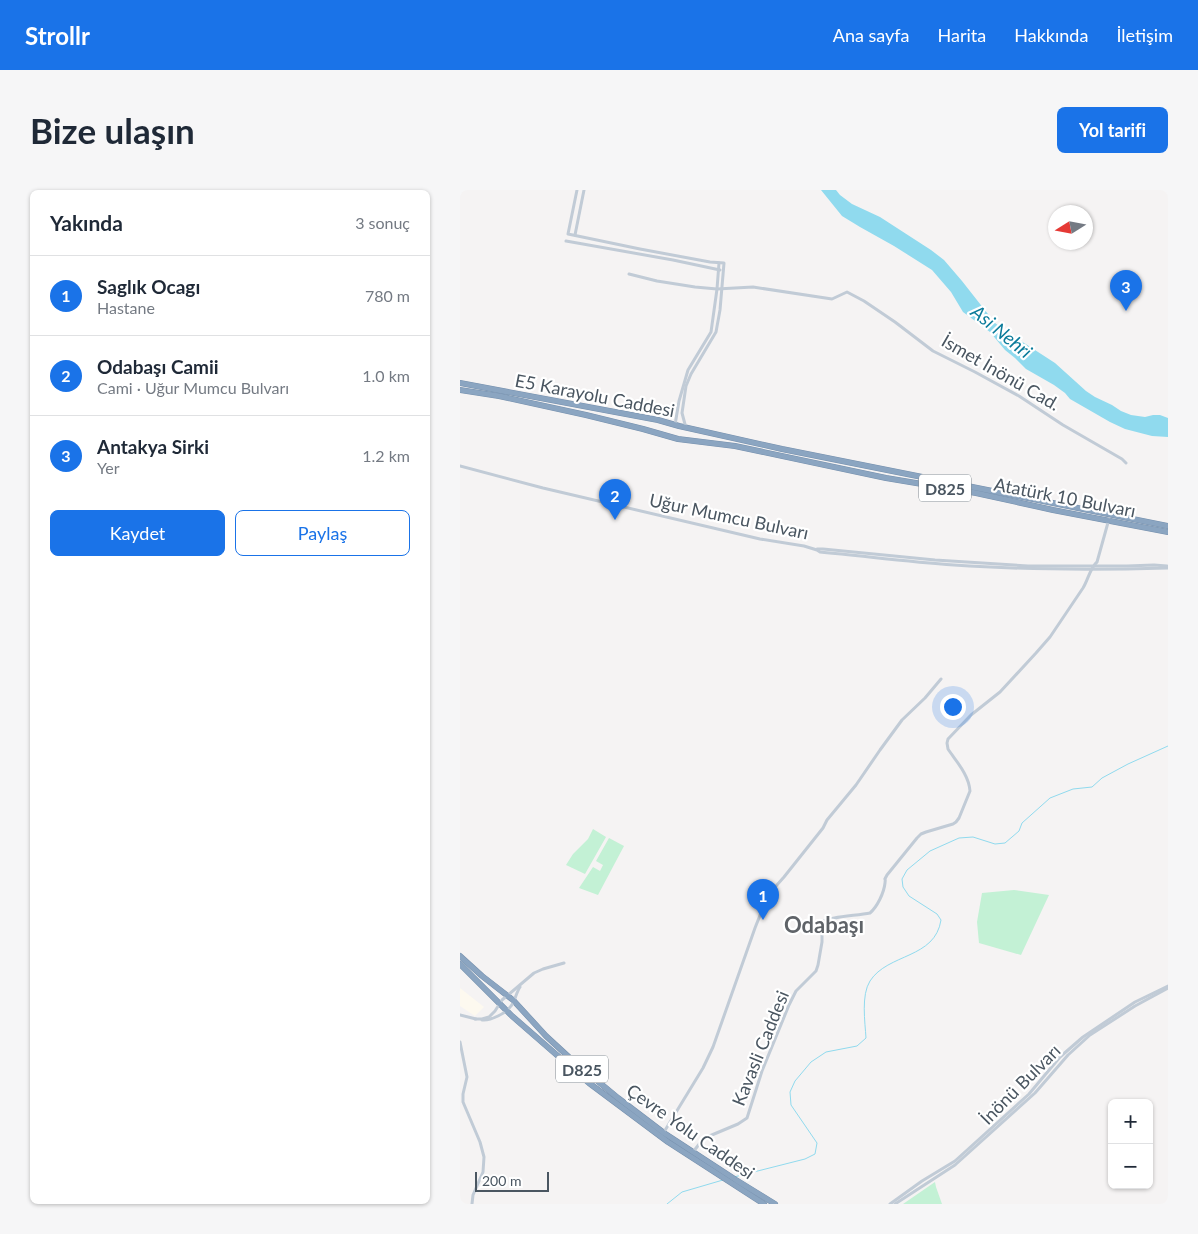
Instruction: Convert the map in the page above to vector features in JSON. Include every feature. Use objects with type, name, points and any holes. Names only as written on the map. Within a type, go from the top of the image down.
[{"type":"highway","name":"E5 Karayolu Caddesi","points":[[460,383],[658,420],[723,436]]},
{"type":"highway","name":"E5 Karayolu Caddesi","points":[[460,390],[498,396],[586,415],[672,438],[721,444]]},
{"type":"highway","points":[[672,438],[675,425]]},
{"type":"highway","points":[[683,440],[686,428]]},
{"type":"highway","name":"Atatürk 10 Bulvarı","points":[[723,436],[1109,517],[1168,532]]},
{"type":"highway","name":"Atatürk 10 Bulvarı","points":[[721,444],[886,478],[1168,526]]},
{"type":"highway","name":"Çevre Yolu Caddesi","points":[[460,956],[513,1000],[570,1059],[663,1133],[714,1169]]},
{"type":"highway","name":"Çevre Yolu Caddesi","points":[[460,964],[506,1010],[589,1083],[664,1140],[714,1169],[764,1204]]},
{"type":"highway","name":"Çevre Yolu Caddesi","points":[[734,1182],[775,1204]]},
{"type":"street","points":[[577,190],[568,234],[720,263],[720,289],[716,332],[686,386],[682,413],[686,428]]},
{"type":"street","points":[[575,235],[584,190]]},
{"type":"street","points":[[566,240],[721,270]]},
{"type":"street","points":[[629,274],[657,281],[720,289]]},
{"type":"street","name":"İsmet İnönü Cad.","points":[[720,289],[754,287],[832,299],[847,292],[895,322],[934,350],[1020,397],[1122,458],[1126,463]]},
{"type":"street","points":[[675,425],[679,401],[688,370],[711,332],[720,289]]},
{"type":"street","name":"Uğur Mumcu Bulvarı","points":[[460,466],[542,488],[760,539],[804,546],[820,552],[952,565],[1025,568],[1168,567]]},
{"type":"street","name":"Kavasli Caddesi","points":[[693,1153],[706,1137],[732,1127],[747,1118],[762,1071],[789,1005],[796,991],[816,971],[818,966],[822,942],[820,923],[828,919],[870,913],[883,892],[887,875],[917,838],[926,832],[953,824],[959,818],[970,787],[968,779],[948,749],[948,739],[971,715],[1000,692],[1050,637],[1087,581],[1092,567],[1098,561],[1109,517]]},
{"type":"street","points":[[663,1133],[703,1068],[713,1047],[754,928],[768,895],[856,785],[900,722],[926,698],[941,680]]},
{"type":"street","points":[[475,1019],[489,1017],[499,1003],[534,973],[543,968],[564,962]]},
{"type":"street","points":[[460,1016],[486,1021],[494,1019],[510,1006],[518,989],[525,981]]},
{"type":"street","name":"İnönü Bulvarı","points":[[890,1204],[922,1181],[955,1161],[1029,1094],[1060,1057],[1084,1036],[1121,1011],[1156,991],[1168,987]]},
{"type":"street","name":"İnönü Bulvarı","points":[[895,1204],[955,1165],[1035,1093],[1068,1055],[1085,1040],[1120,1015],[1168,987]]},
{"type":"street","points":[[460,1042],[467,1077],[462,1102],[480,1142],[484,1157],[483,1172],[473,1195],[472,1204]]},
{"type":"shaded area","points":[[460,988],[484,1007],[475,1016],[460,1006]]},
{"type":"green space","points":[[593,829],[606,837],[585,874],[566,865],[573,854],[588,839]]},
{"type":"green space","points":[[609,838],[624,846],[598,895],[579,888],[593,867],[600,871],[603,865],[596,861]]},
{"type":"green space","points":[[1014,890],[1049,895],[1021,955],[979,943],[977,922],[982,893]]},
{"type":"green space","points":[[935,1182],[942,1204],[903,1204]]},
{"type":"water","name":"Asi Nehri","points":[[821,190],[836,190],[852,204],[880,217],[931,250],[944,260],[995,323],[1055,363],[1095,397],[1131,415],[1145,417],[1160,415],[1168,418],[1168,437],[1152,436],[1125,429],[1110,422],[1070,399],[1054,385],[1026,369],[1005,350],[990,332],[963,312],[951,292],[932,270],[842,216]]},
{"type":"waterway","points":[[734,1177],[805,1159],[815,1154],[817,1143],[791,1105],[790,1092],[795,1081],[811,1062],[826,1052],[857,1046],[866,1038],[864,1017],[865,994],[870,981],[888,965],[921,949],[937,933],[941,920],[937,914],[909,896],[903,887],[902,879],[907,870],[930,851],[959,838],[973,837],[995,844],[1005,843],[1019,831],[1022,823],[1050,798],[1073,789],[1092,787],[1102,778],[1168,746]]},
{"type":"waterway","points":[[667,1204],[682,1192],[723,1180]]},
{"type":"place","name":"Antakya Sirki","points":[[1126,311]]},
{"type":"place","name":"Odabaşı Camii","points":[[615,520]]},
{"type":"place","name":"Saglık Ocagı","points":[[763,920]]},
{"type":"district","name":"Odabaşı","points":[[824,924]]}]
